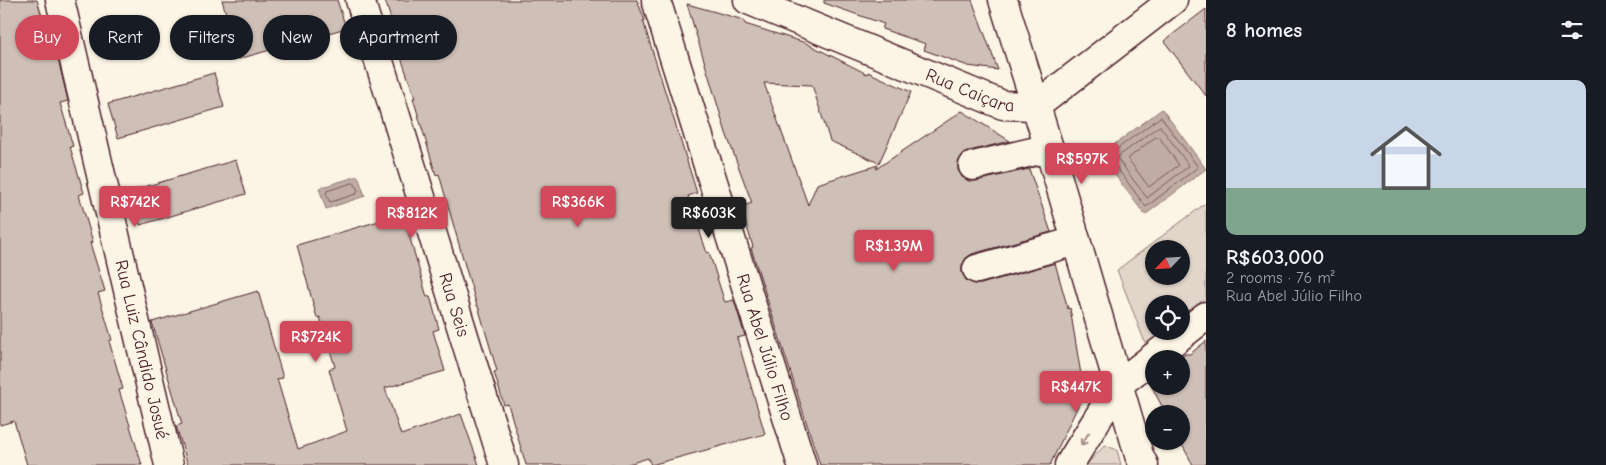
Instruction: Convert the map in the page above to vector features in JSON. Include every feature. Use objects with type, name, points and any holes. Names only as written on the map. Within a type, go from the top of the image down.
[{"type":"street","name":"Rua Luiz Cândido Josué","points":[[60,0],[169,465]]},
{"type":"street","name":"Rua Seis","points":[[360,0],[504,465]]},
{"type":"street","name":"Rua Abel Júlio Filho","points":[[656,0],[802,465]]},
{"type":"street","name":"Rua Caiçara","points":[[748,0],[1003,105],[1036,106],[1173,0]]},
{"type":"street","points":[[1003,0],[1144,465]]},
{"type":"street","points":[[973,166],[1048,148]]},
{"type":"street","points":[[977,269],[1076,241]]},
{"type":"street","points":[[1069,465],[1119,384],[1206,316]]},
{"type":"shaded area","points":[[1206,203],[1206,301],[1190,313],[1190,295],[1145,295],[1145,340],[1156,340],[1147,348],[1117,270],[1145,249],[1145,285],[1190,285],[1190,240],[1157,240]]},
{"type":"shaded area","points":[[1105,445],[1117,450],[1121,465],[1086,465]]},
{"type":"water","points":[[1162,109],[1206,169],[1145,215],[1100,155]]},
{"type":"water","points":[[358,176],[365,196],[326,209],[319,188]]},
{"type":"building","points":[[0,0],[37,0],[42,15],[15,15],[15,60],[58,60],[68,101],[60,103],[73,146],[70,147],[84,193],[79,195],[93,242],[90,243],[105,291],[98,293],[112,340],[109,341],[123,389],[119,390],[142,465],[27,465],[14,421],[0,425]]},
{"type":"building","points":[[222,0],[337,0],[342,15],[340,15],[340,30],[330,33],[330,15],[263,15],[263,52],[253,55],[253,15],[226,15]]},
{"type":"building","points":[[385,0],[637,0],[697,193],[688,196],[707,253],[709,252],[724,300],[725,302],[734,300],[745,336],[737,338],[765,434],[651,465],[648,458],[625,465],[526,465],[508,404],[504,405],[494,372],[497,371],[439,174],[436,175],[413,98],[415,98],[402,60],[457,60],[457,15],[390,15]]},
{"type":"building","points":[[824,0],[972,0],[998,70],[968,66],[924,50],[926,44],[882,29],[884,24],[824,3]]},
{"type":"building","points":[[687,4],[744,20],[745,24],[806,43],[867,74],[868,72],[911,92],[879,163],[830,141],[812,85],[764,83],[808,205],[817,184],[878,165],[876,169],[962,111],[1010,141],[963,154],[958,162],[958,170],[962,177],[969,181],[976,181],[1029,169],[1051,232],[972,254],[966,258],[962,265],[962,273],[966,280],[974,284],[981,284],[1055,263],[1068,309],[1070,308],[1084,393],[1050,465],[820,465],[751,248],[753,247],[741,207],[752,203],[726,133]]},
{"type":"building","points":[[1206,9],[1206,96],[1164,41]]},
{"type":"building","points":[[214,73],[224,107],[118,138],[108,104]]},
{"type":"building","points":[[236,160],[246,194],[140,225],[130,191]]},
{"type":"building","points":[[403,214],[427,297],[430,296],[439,329],[433,331],[445,371],[385,388],[401,435],[461,414],[479,465],[188,465],[176,426],[182,424],[152,322],[258,291],[283,378],[277,379],[298,449],[347,431],[329,369],[335,367],[320,317],[317,318],[297,245]]},
{"type":"building","points":[[1206,341],[1206,465],[1193,465],[1185,450],[1190,450],[1190,405],[1161,405],[1156,395],[1190,395],[1190,354]]}]
